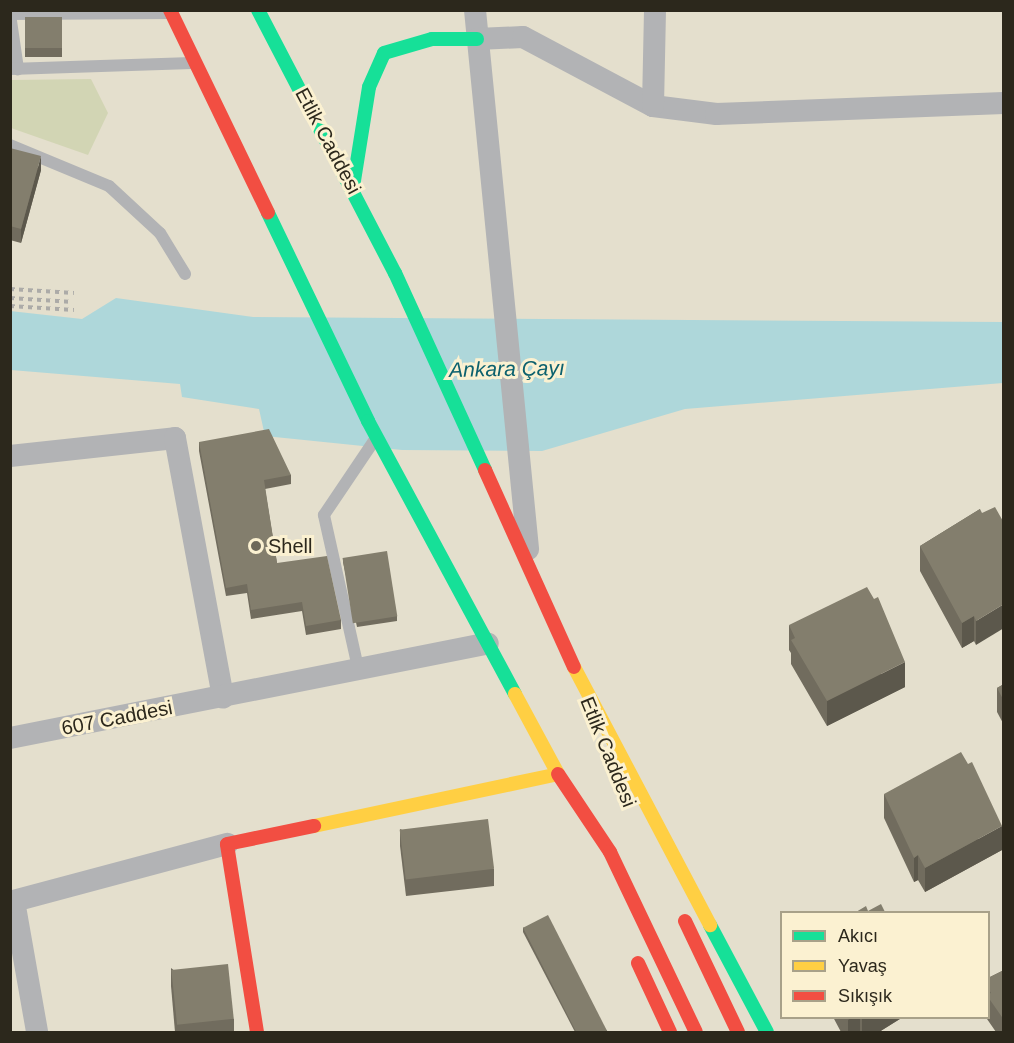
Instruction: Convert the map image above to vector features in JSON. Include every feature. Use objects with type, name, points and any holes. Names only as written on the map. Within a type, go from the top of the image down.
[{"type":"main road","name":"Etlik Caddesi","points":[[258,10],[353,188],[395,273],[574,667],[638,823]]},
{"type":"main road","points":[[171,12],[377,438],[558,774],[610,852],[696,1032]]},
{"type":"main road","points":[[353,188],[369,87],[384,53],[432,39],[477,39]]},
{"type":"main road","points":[[574,667],[767,1032]]},
{"type":"main road","points":[[558,774],[582,841]]},
{"type":"main road","points":[[257,1032],[228,844],[558,774]]},
{"type":"main road","points":[[678,907],[738,1032]]},
{"type":"main road","points":[[631,947],[670,1032]]},
{"type":"street","points":[[475,10],[531,573]]},
{"type":"street","points":[[653,106],[655,10]]},
{"type":"street","points":[[477,39],[523,37],[653,106],[716,114],[1004,103]]},
{"type":"street","points":[[10,456],[175,438],[223,698]]},
{"type":"street","name":"607 Caddesi","points":[[10,738],[359,672],[488,643]]},
{"type":"street","points":[[37,1032],[12,901],[228,844]]},
{"type":"lane","points":[[171,12],[10,14],[14,69],[196,62]]},
{"type":"lane","points":[[10,145],[109,186],[160,233],[185,274]]},
{"type":"lane","points":[[359,672],[324,515],[377,438]]},
{"type":"path","points":[[10,289],[74,293]]},
{"type":"path","points":[[10,298],[73,302]]},
{"type":"path","points":[[10,306],[74,310]]},
{"type":"green space","points":[[91,79],[108,113],[88,155],[11,128],[11,80]]},
{"type":"water","name":"Ankara Çayı","points":[[116,298],[253,317],[1003,322],[1003,383],[685,409],[542,451],[402,450],[265,436],[259,409],[182,397],[180,384],[11,370],[10,311],[82,319]]},
{"type":"building","points":[[25,17],[62,17],[62,48],[25,48]]},
{"type":"building","points":[[10,148],[41,156],[21,229],[10,226]]},
{"type":"building","points":[[269,429],[291,475],[264,480],[277,563],[327,556],[341,620],[306,626],[302,602],[251,610],[247,584],[226,588],[199,442]]},
{"type":"building","points":[[995,507],[1004,523],[1004,604],[976,621],[974,616],[962,623],[920,546],[980,509],[982,513]]},
{"type":"building","points":[[387,551],[397,616],[353,623],[343,558]]},
{"type":"building","points":[[867,587],[874,599],[878,597],[905,662],[827,701],[791,640],[795,638],[789,625]]},
{"type":"building","points":[[1004,684],[1004,701],[997,688]]},
{"type":"building","points":[[961,752],[968,764],[972,762],[1002,826],[925,868],[918,855],[914,858],[884,794]]},
{"type":"building","points":[[488,819],[494,869],[406,879],[400,830]]},
{"type":"building","points":[[881,904],[884,911],[868,911]]},
{"type":"building","points":[[866,906],[868,911],[858,911]]},
{"type":"building","points":[[548,915],[607,1032],[576,1032],[523,928]]},
{"type":"building","points":[[228,964],[234,1019],[177,1025],[171,970]]},
{"type":"building","points":[[1004,970],[1004,1020],[990,1000],[990,977]]},
{"type":"traffic: fast","points":[[258,10],[395,273],[485,470]]},
{"type":"traffic: fast","points":[[353,187],[369,87],[384,53],[432,39],[477,39]]},
{"type":"traffic: fast","points":[[268,213],[368,421],[515,694]]},
{"type":"traffic: fast","points":[[710,925],[767,1032]]},
{"type":"traffic: slow","points":[[574,667],[710,925]]},
{"type":"traffic: slow","points":[[515,694],[558,774]]},
{"type":"traffic: slow","points":[[314,826],[558,774]]},
{"type":"traffic: jam","points":[[170,10],[268,213]]},
{"type":"traffic: jam","points":[[485,470],[574,667]]},
{"type":"traffic: jam","points":[[558,774],[610,852],[696,1032]]},
{"type":"traffic: jam","points":[[257,1032],[227,844],[314,826]]},
{"type":"traffic: jam","points":[[685,921],[738,1032]]},
{"type":"traffic: jam","points":[[638,963],[670,1032]]},
{"type":"place","name":"Shell","points":[[256,546]]}]
